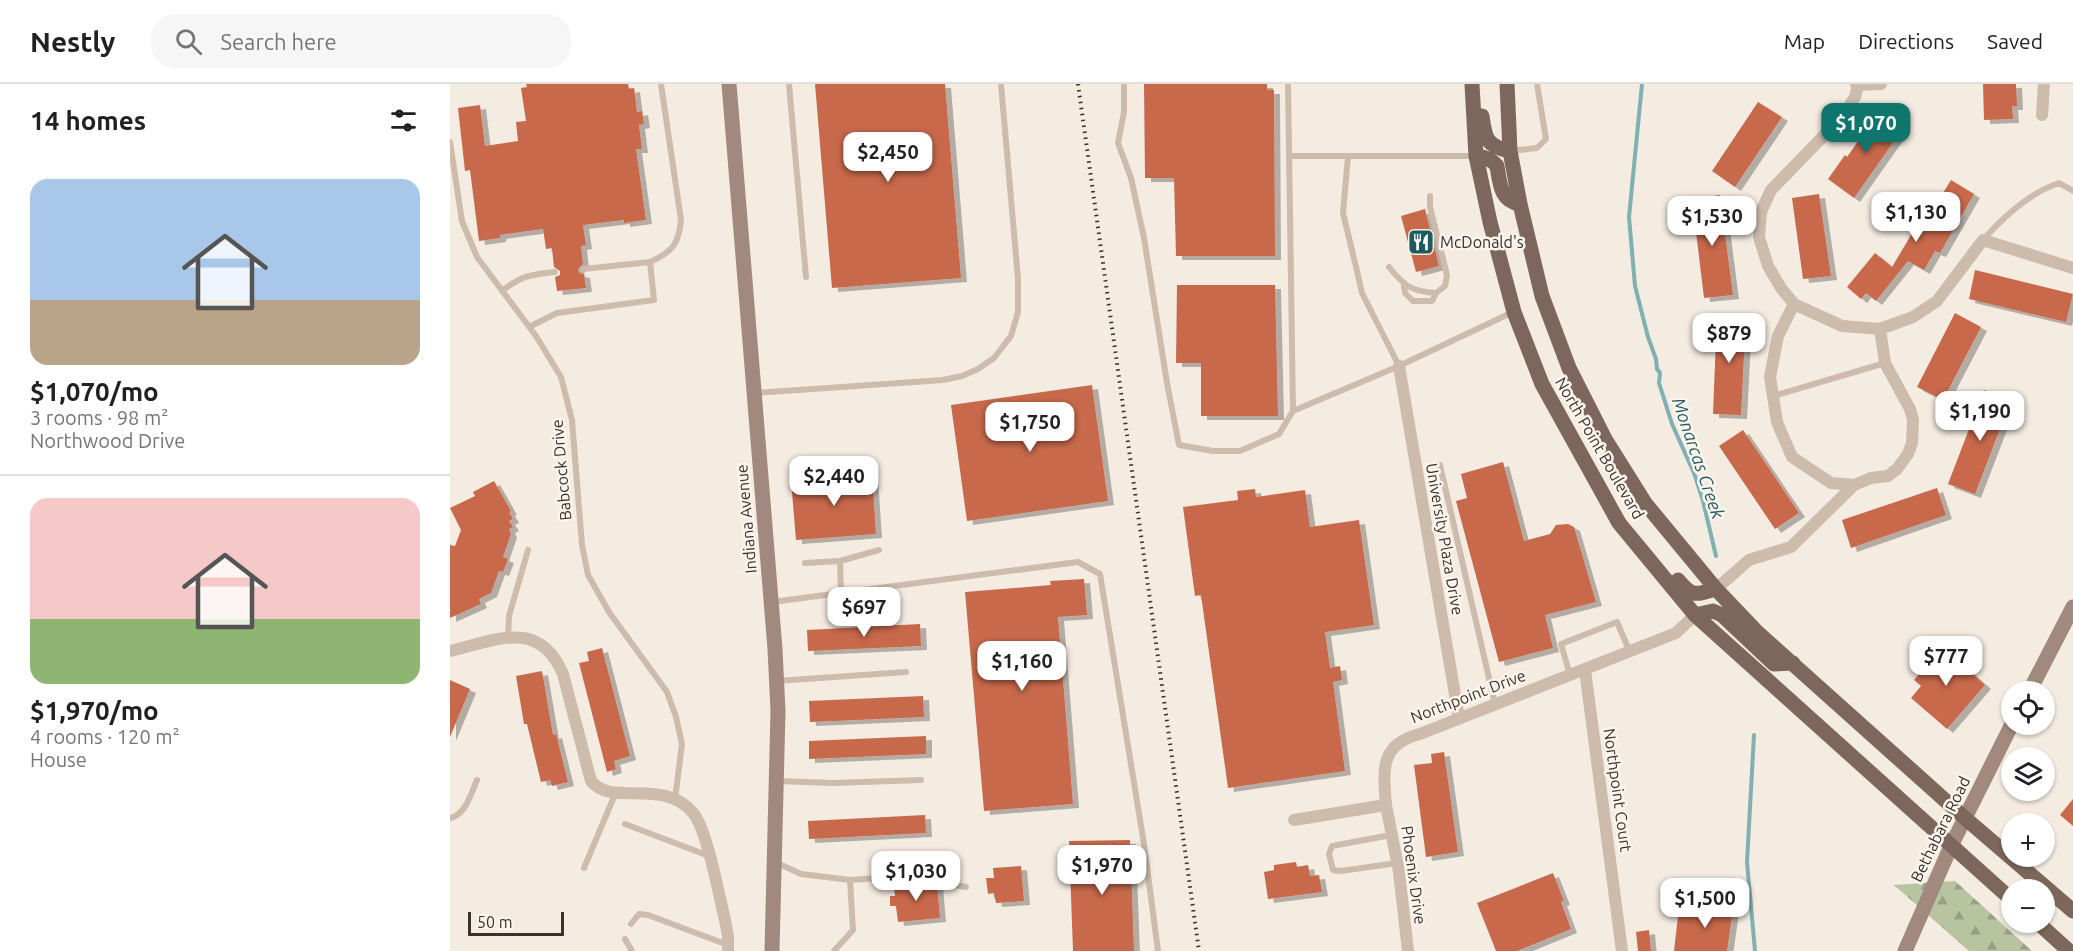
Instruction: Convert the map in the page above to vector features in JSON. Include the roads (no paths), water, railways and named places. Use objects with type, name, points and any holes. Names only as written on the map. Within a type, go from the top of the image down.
[{"type":"main road","name":"Indiana Avenue","points":[[729,84],[776,681],[772,951]]},
{"type":"main road","name":"North Point Boulevard","points":[[1472,84],[1476,156],[1490,222],[1514,312],[1542,384],[1619,523],[1695,615],[2001,890]]},
{"type":"main road","name":"North Point Boulevard","points":[[1507,84],[1510,151],[1542,296],[1569,368],[1605,439],[1645,503],[1716,589],[1756,631],[1966,819],[2073,911]]},
{"type":"main road","points":[[1472,100],[1481,108],[1485,133],[1489,142],[1496,148],[1510,151]]},
{"type":"main road","points":[[1476,156],[1494,162],[1497,166],[1503,194],[1512,203],[1520,204]]},
{"type":"main road","points":[[1610,508],[1624,514],[1689,593],[1698,594],[1716,589]]},
{"type":"main road","points":[[2035,681],[2073,607]]},
{"type":"main road","points":[[1695,615],[1713,610],[1722,615],[1774,664],[1793,663]]},
{"type":"main road","name":"Bethabara Road","points":[[1905,951],[1951,846],[2007,735]]},
{"type":"main road","points":[[2049,933],[2069,951]]},
{"type":"street","points":[[1881,84],[1857,85],[1855,97],[1842,117],[1771,190],[1761,212],[1759,237],[1768,266],[1794,304],[1842,326],[1880,328],[1913,317],[1937,301],[1983,240],[2073,268]]},
{"type":"street","points":[[2042,115],[2044,84]]},
{"type":"street","points":[[1794,304],[1778,336],[1770,377],[1777,422],[1792,457],[1832,483],[1854,484],[1871,478],[1888,476],[1908,454],[1912,443],[1914,426],[1910,409],[1885,363],[1880,328]]},
{"type":"street","name":"University Plaza Drive","points":[[1399,366],[1459,718]]},
{"type":"street","points":[[1716,589],[1749,560],[1791,548],[1854,484]]},
{"type":"street","name":"Northpoint Drive","points":[[1386,805],[1384,780],[1388,752],[1403,738],[1677,633],[1695,615]]},
{"type":"street","points":[[450,651],[508,638],[528,639],[548,649],[563,674],[591,782],[600,790],[662,794],[675,798],[686,806],[700,824],[725,920],[728,948]]},
{"type":"street","name":"Northpoint Court","points":[[1585,670],[1622,951]]},
{"type":"street","points":[[1294,820],[1386,805]]},
{"type":"street","name":"Phoenix Drive","points":[[1386,805],[1397,863],[1408,951]]},
{"type":"lane","points":[[583,269],[650,262],[664,255],[674,246],[680,235],[681,220],[661,84]]},
{"type":"lane","points":[[789,84],[806,277]]},
{"type":"lane","points":[[754,393],[943,380],[962,376],[994,358],[1011,336],[1018,312],[1018,279],[1001,84]]},
{"type":"lane","points":[[1125,84],[1124,112],[1118,143],[1131,178],[1144,238],[1179,445],[1213,451],[1240,451],[1279,434],[1293,411],[1288,84]]},
{"type":"lane","points":[[1510,151],[1537,148],[1546,139],[1538,84]]},
{"type":"lane","name":"Babcock Drive","points":[[450,142],[462,221],[477,257],[529,327],[561,377],[572,420],[582,545],[588,575],[609,612],[667,692],[682,744],[675,798]]},
{"type":"lane","points":[[1289,156],[1476,156]]},
{"type":"lane","points":[[1348,156],[1343,213],[1354,262],[1362,293],[1399,366]]},
{"type":"lane","points":[[1983,240],[2002,218],[2045,188],[2059,183],[2073,191]]},
{"type":"lane","points":[[1404,285],[1405,293],[1413,301],[1432,301],[1436,293],[1445,286],[1447,275],[1430,207],[1430,196]]},
{"type":"lane","points":[[529,327],[557,313],[654,300],[650,262]]},
{"type":"lane","points":[[1389,267],[1404,285],[1424,292],[1436,293]]},
{"type":"lane","points":[[502,291],[524,276],[555,272]]},
{"type":"lane","points":[[1293,411],[1399,366],[1514,312]]},
{"type":"lane","points":[[1773,396],[1885,363]]},
{"type":"lane","points":[[1440,465],[1495,704]]},
{"type":"lane","points":[[508,638],[509,616],[528,550]]},
{"type":"lane","points":[[805,563],[840,561],[879,550]]},
{"type":"lane","points":[[840,561],[841,593]]},
{"type":"lane","points":[[771,602],[1078,562],[1101,574],[1142,832],[1158,951]]},
{"type":"lane","points":[[1570,675],[1561,644],[1617,622],[1629,651]]},
{"type":"lane","points":[[776,681],[906,672]]},
{"type":"lane","points":[[450,818],[456,817],[464,808],[477,780]]},
{"type":"lane","points":[[776,781],[833,783],[921,780]]},
{"type":"lane","points":[[584,868],[617,792]]},
{"type":"lane","points":[[625,824],[708,856]]},
{"type":"lane","points":[[1391,835],[1332,846],[1329,854],[1333,870],[1341,871],[1397,863]]},
{"type":"lane","points":[[774,862],[801,874],[850,880],[936,874],[949,884],[966,887]]},
{"type":"lane","points":[[834,951],[853,930],[850,880]]},
{"type":"lane","points":[[631,924],[639,914],[648,915],[728,948]]},
{"type":"lane","points":[[625,939],[632,951]]},
{"type":"waterway","name":"Monarcas Creek","points":[[1642,84],[1629,217],[1635,286],[1660,373],[1659,383],[1672,424],[1694,473],[1716,556]]},
{"type":"waterway","name":"Monarcas Creek","points":[[1754,735],[1747,862],[1755,951]]},
{"type":"railway","points":[[1078,84],[1199,951]]},
{"type":"place","name":"McDonald's","points":[[1421,242]]}]
